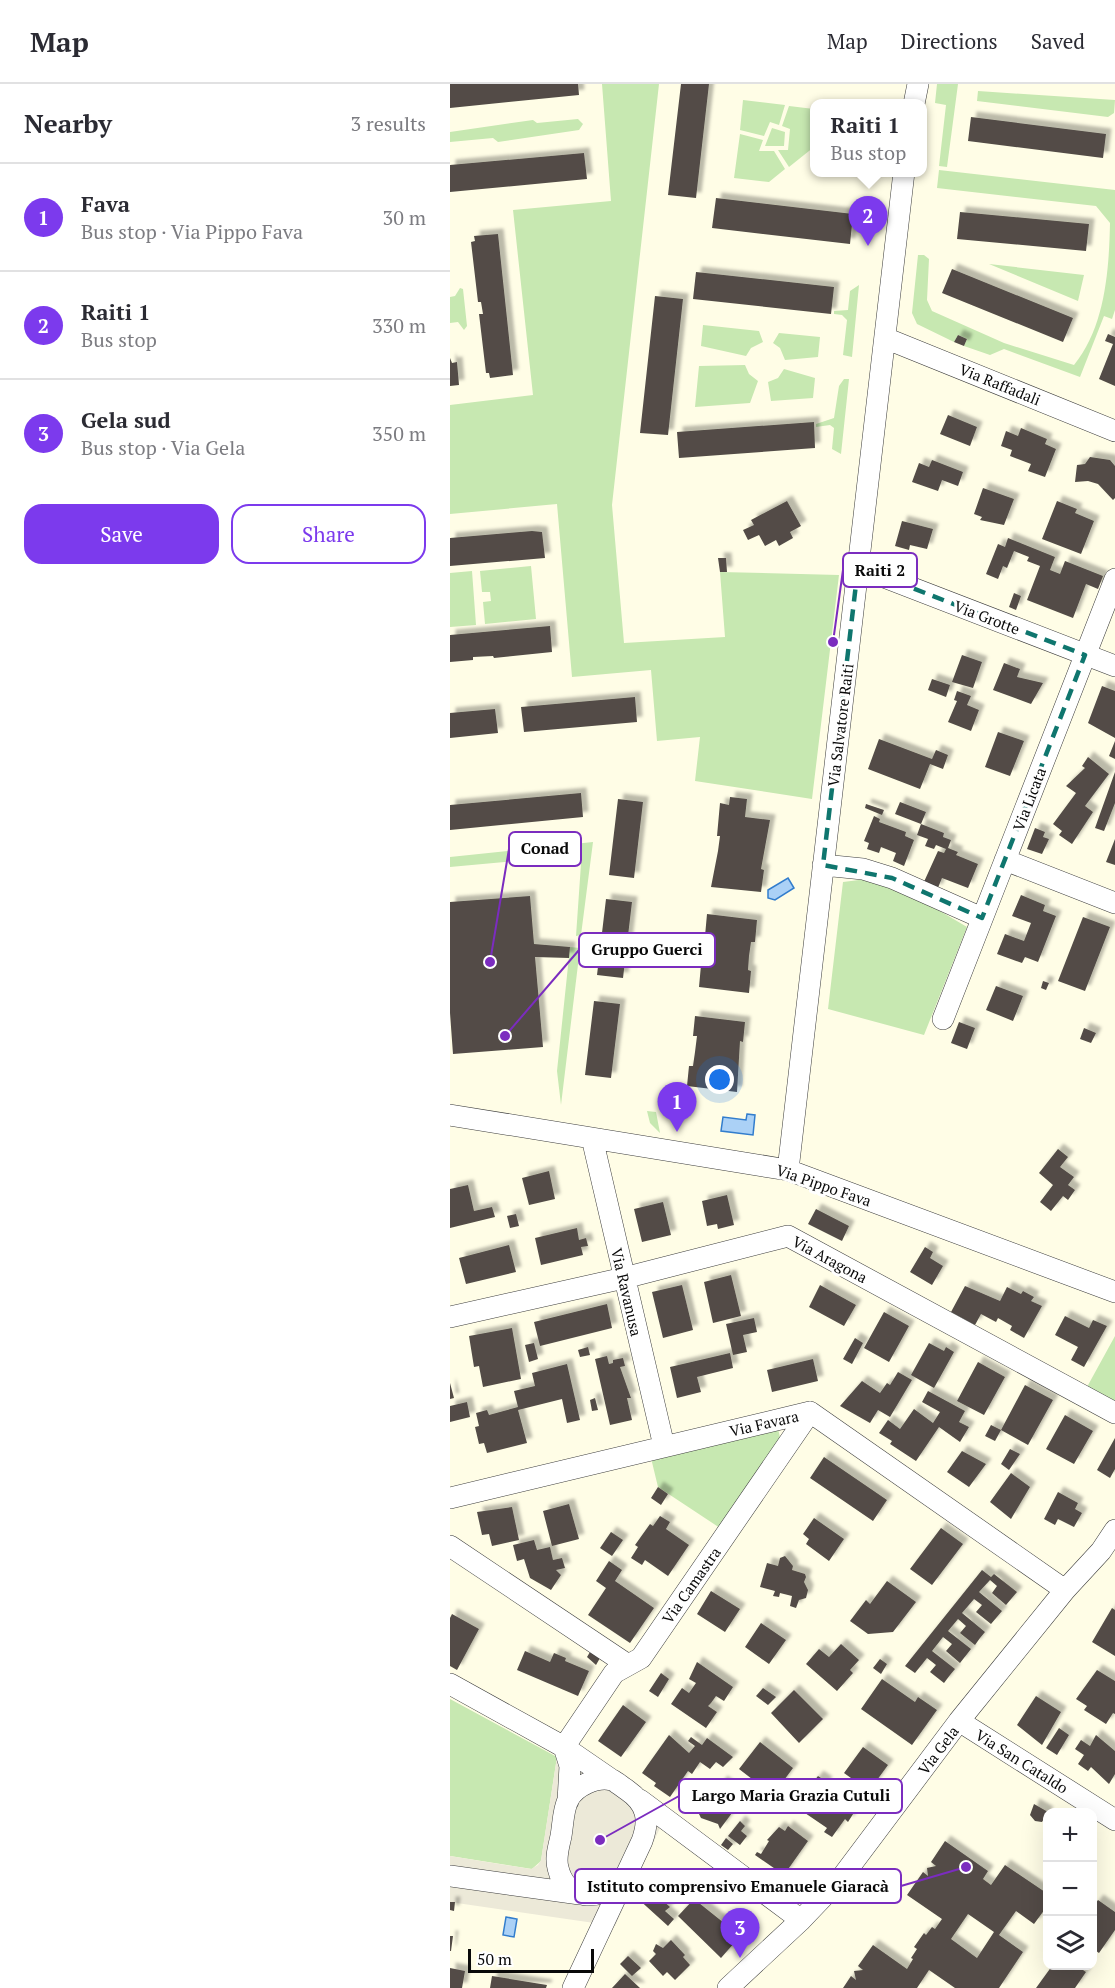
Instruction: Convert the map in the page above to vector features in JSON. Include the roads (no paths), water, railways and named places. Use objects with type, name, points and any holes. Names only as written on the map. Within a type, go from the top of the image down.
[{"type":"street","points":[[911,84],[912,99]]},
{"type":"street","points":[[914,99],[918,84]]},
{"type":"street","name":"Via Salvatore Raiti","points":[[788,1170],[903,177]]},
{"type":"street","name":"Via Raffadali","points":[[885,338],[1115,431]]},
{"type":"street","name":"Via Grotte","points":[[858,567],[1115,666]]},
{"type":"street","name":"Via Licata","points":[[943,1019],[1115,579]]},
{"type":"street","points":[[1005,860],[1115,903]]},
{"type":"street","points":[[823,865],[863,870],[892,878],[982,918]]},
{"type":"street","name":"Via Pippo Fava","points":[[450,1115],[788,1170],[1115,1292]]},
{"type":"street","name":"Via Ravanusa","points":[[592,1138],[664,1446]]},
{"type":"street","name":"Via Aragona","points":[[450,1317],[624,1278],[788,1236],[1115,1413]]},
{"type":"street","name":"Via Favara","points":[[450,1498],[810,1412],[1065,1590]]},
{"type":"street","name":"Via Camastra","points":[[564,1747],[614,1673],[641,1658],[810,1412]]},
{"type":"street","name":"Via Gela","points":[[728,1988],[801,1920],[854,1863],[959,1721],[1065,1590],[1101,1551],[1115,1530]]},
{"type":"street","points":[[450,1546],[628,1665]]},
{"type":"street","points":[[450,1684],[564,1747],[684,1832],[801,1920]]},
{"type":"street","name":"Via San Cataldo","points":[[959,1721],[1114,1816]]},
{"type":"street","points":[[525,1887],[544,1880],[557,1860],[568,1801],[570,1766],[564,1747]]},
{"type":"street","points":[[568,1801],[585,1784],[599,1780],[612,1780]]},
{"type":"street","points":[[573,1988],[642,1841],[646,1828],[646,1812],[640,1800]]},
{"type":"street","points":[[642,1841],[663,1830],[684,1832]]},
{"type":"street","points":[[557,1860],[563,1878],[580,1894]]},
{"type":"street","points":[[450,1876],[600,1896],[611,1892],[622,1881]]},
{"type":"water","points":[[788,878],[794,888],[775,900],[768,898],[768,890]]},
{"type":"water","points":[[747,1114],[755,1115],[753,1135],[721,1131],[723,1117],[746,1120]]},
{"type":"water","points":[[506,1917],[517,1919],[514,1937],[503,1935]]},
{"type":"place","name":"Raiti 1","points":[[868,246]]},
{"type":"place","name":"Raiti 2","points":[[833,642]]},
{"type":"place","name":"Conad","points":[[490,962]]},
{"type":"place","name":"Gruppo Guerci","points":[[505,1036]]},
{"type":"place","name":"Fava","points":[[677,1132]]},
{"type":"place","name":"Largo Maria Grazia Cutuli","points":[[600,1840]]},
{"type":"place","name":"Istituto comprensivo Emanuele Giaracà","points":[[966,1867]]},
{"type":"place","name":"Gela sud","points":[[740,1958]]}]
